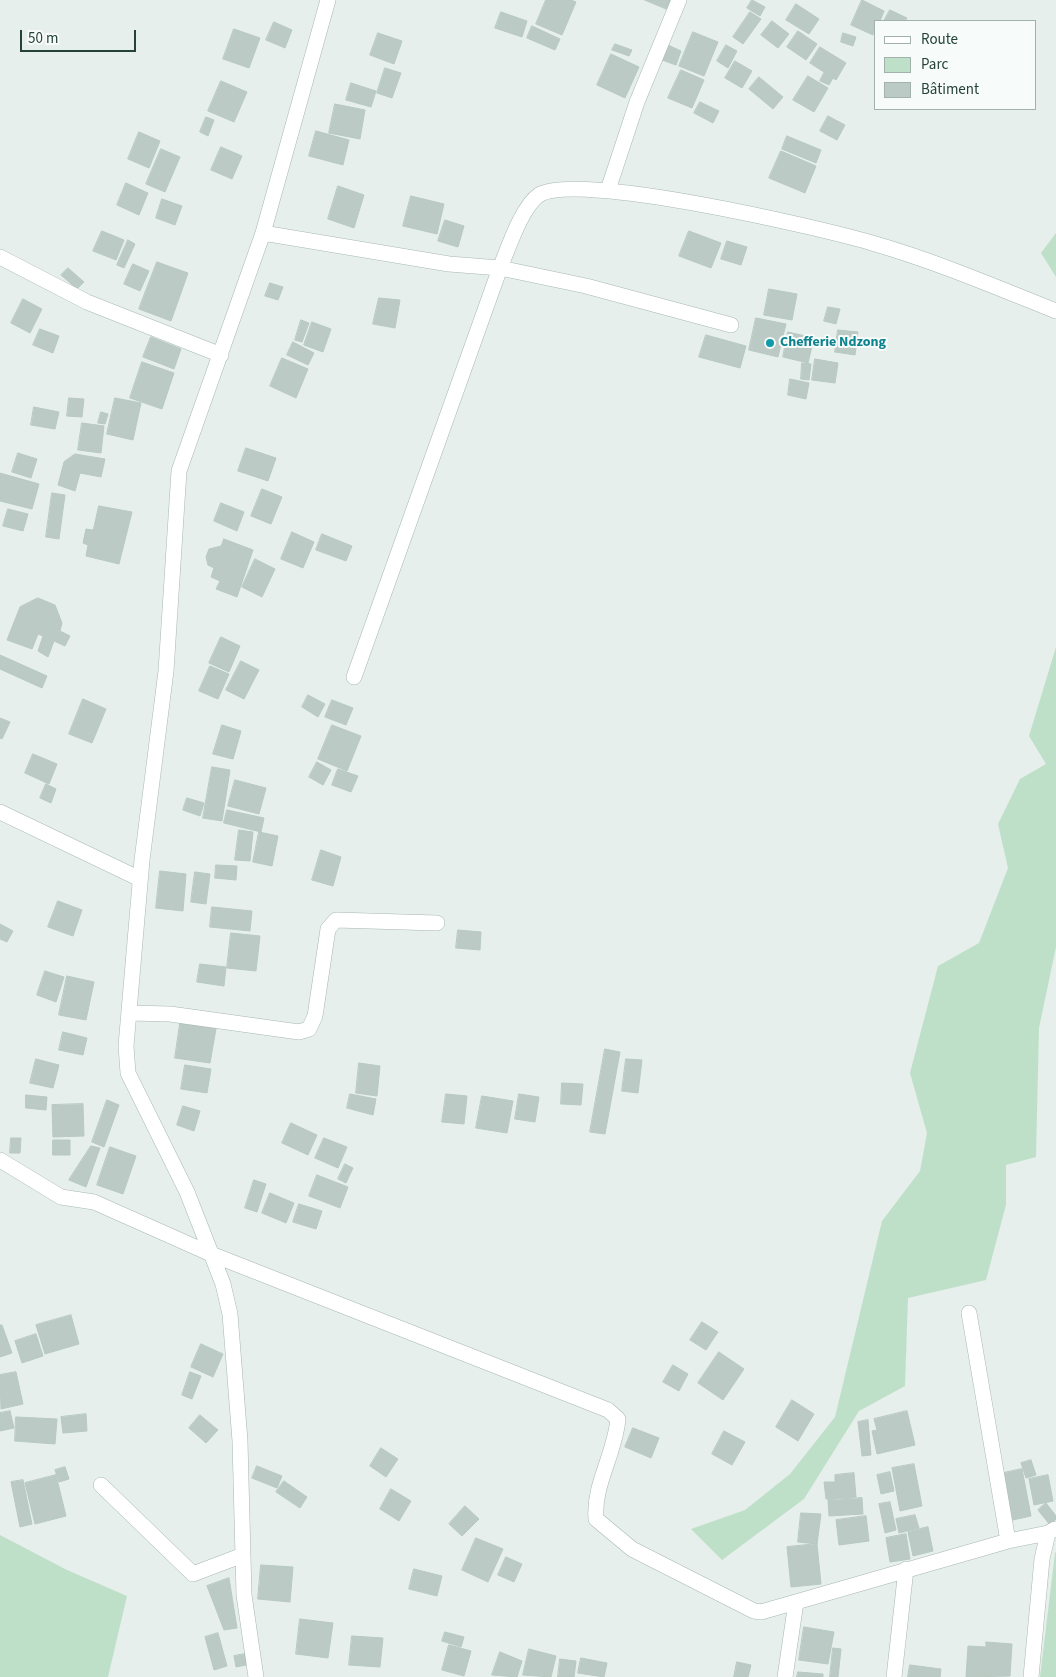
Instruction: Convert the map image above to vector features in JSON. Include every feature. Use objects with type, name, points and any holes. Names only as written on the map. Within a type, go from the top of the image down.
[{"type":"street","points":[[256,1677],[244,1595],[240,1441],[230,1314],[223,1284],[187,1192],[128,1073],[126,1046],[140,879],[166,671],[179,471],[263,233],[328,0]]},
{"type":"street","points":[[608,190],[637,102],[679,0]]},
{"type":"street","points":[[354,677],[500,268],[525,212],[532,201],[540,194],[552,191],[608,190],[827,231],[873,243],[942,267],[1056,311]]},
{"type":"street","points":[[263,233],[448,264],[500,268],[586,286],[731,325]]},
{"type":"street","points":[[0,257],[87,302],[221,356]]},
{"type":"street","points":[[0,812],[140,879]]},
{"type":"street","points":[[129,1013],[179,1015],[299,1032],[310,1029],[315,1016],[328,929],[336,920],[437,922]]},
{"type":"street","points":[[0,1160],[61,1197],[94,1202],[211,1254],[608,1410],[618,1420],[616,1436],[594,1504],[596,1519],[632,1549],[754,1611],[761,1612],[906,1569],[1052,1531]]},
{"type":"street","points":[[969,1313],[1008,1541]]},
{"type":"street","points":[[100,1485],[193,1574],[243,1555]]},
{"type":"street","points":[[1031,1677],[1042,1559],[1052,1531]]},
{"type":"street","points":[[894,1677],[906,1569]]},
{"type":"street","points":[[785,1677],[796,1602]]},
{"type":"green space","points":[[1056,233],[1056,277],[1041,253]]},
{"type":"green space","points":[[1056,647],[1056,947],[1039,1028],[1036,1157],[1006,1165],[1006,1205],[986,1280],[908,1298],[905,1386],[859,1411],[804,1499],[722,1560],[691,1529],[745,1510],[790,1474],[835,1417],[882,1221],[920,1171],[927,1133],[910,1073],[938,966],[979,943],[1008,868],[998,824],[1020,779],[1046,764],[1029,736]]},
{"type":"green space","points":[[0,1535],[67,1570],[127,1596],[108,1677],[0,1677]]},
{"type":"green space","points":[[1055,1553],[1056,1677],[1040,1677]]},
{"type":"building","points":[[546,0],[571,0],[576,2],[562,35],[536,24]]},
{"type":"building","points":[[645,0],[671,0],[667,9]]},
{"type":"building","points":[[752,0],[765,7],[760,16],[747,8]]},
{"type":"building","points":[[862,0],[884,11],[880,20],[874,20],[873,35],[851,25]]},
{"type":"building","points":[[796,4],[819,19],[809,34],[786,20]]},
{"type":"building","points":[[890,10],[907,18],[906,20],[885,20]]},
{"type":"building","points":[[501,12],[527,21],[522,37],[495,28]]},
{"type":"building","points":[[750,12],[761,19],[743,44],[733,37]]},
{"type":"building","points":[[772,21],[789,34],[778,48],[761,35]]},
{"type":"building","points":[[274,22],[292,30],[285,48],[266,40]]},
{"type":"building","points":[[532,26],[560,39],[555,50],[527,38]]},
{"type":"building","points":[[234,29],[260,38],[249,68],[223,59]]},
{"type":"building","points":[[798,31],[817,44],[806,60],[787,47]]},
{"type":"building","points":[[693,32],[718,42],[704,76],[679,66]]},
{"type":"building","points":[[378,33],[402,41],[394,64],[370,55]]},
{"type":"building","points":[[843,33],[856,37],[853,46],[841,42]]},
{"type":"building","points":[[615,44],[632,50],[629,56],[612,50]]},
{"type":"building","points":[[668,45],[681,51],[676,65],[662,60]]},
{"type":"building","points":[[726,45],[737,51],[728,68],[717,61]]},
{"type":"building","points":[[820,47],[846,63],[836,80],[810,63]]},
{"type":"building","points":[[611,54],[639,67],[625,98],[597,85]]},
{"type":"building","points":[[735,61],[752,71],[742,88],[725,78]]},
{"type":"building","points":[[385,68],[401,73],[392,98],[377,93]]},
{"type":"building","points":[[681,70],[704,80],[692,108],[668,98]]},
{"type":"building","points":[[824,73],[833,78],[829,85],[820,81]]},
{"type":"building","points":[[808,76],[828,88],[814,112],[793,100]]},
{"type":"building","points":[[759,77],[783,97],[773,109],[749,89]]},
{"type":"building","points":[[221,81],[247,92],[234,122],[208,111]]},
{"type":"building","points":[[351,83],[376,91],[371,107],[346,100]]},
{"type":"building","points":[[700,102],[719,111],[713,123],[694,113]]},
{"type":"building","points":[[335,104],[365,110],[360,139],[329,133]]},
{"type":"building","points":[[828,116],[845,125],[837,140],[820,131]]},
{"type":"building","points":[[206,117],[214,120],[208,136],[200,132]]},
{"type":"building","points":[[316,131],[349,140],[343,165],[309,156]]},
{"type":"building","points":[[139,132],[160,141],[149,168],[128,159]]},
{"type":"building","points":[[787,136],[821,150],[816,163],[782,149]]},
{"type":"building","points":[[221,147],[242,156],[232,179],[211,170]]},
{"type":"building","points":[[161,149],[180,157],[165,192],[146,184]]},
{"type":"building","points":[[781,151],[816,166],[805,193],[769,178]]},
{"type":"building","points":[[126,183],[148,193],[139,215],[117,205]]},
{"type":"building","points":[[338,186],[364,195],[354,228],[328,219]]},
{"type":"building","points":[[411,196],[444,204],[437,234],[403,226]]},
{"type":"building","points":[[162,199],[182,206],[175,225],[156,218]]},
{"type":"building","points":[[445,220],[464,226],[458,247],[438,241]]},
{"type":"building","points":[[102,231],[124,240],[116,260],[93,251]]},
{"type":"building","points":[[689,231],[721,243],[711,268],[679,256]]},
{"type":"building","points":[[128,240],[135,244],[124,268],[117,265]]},
{"type":"building","points":[[727,241],[747,247],[741,265],[721,259]]},
{"type":"building","points":[[157,262],[188,273],[171,321],[139,309]]},
{"type":"building","points":[[133,264],[149,271],[140,291],[124,284]]},
{"type":"building","points":[[68,268],[84,282],[77,289],[61,275]]},
{"type":"building","points":[[270,283],[283,287],[278,300],[265,296]]},
{"type":"building","points":[[769,289],[797,294],[792,320],[764,315]]},
{"type":"building","points":[[379,298],[400,300],[395,328],[373,324]]},
{"type":"building","points":[[23,299],[42,309],[30,333],[11,323]]},
{"type":"building","points":[[828,307],[840,309],[836,324],[824,321]]},
{"type":"building","points":[[756,318],[786,324],[778,357],[749,350]]},
{"type":"building","points":[[301,320],[309,323],[302,342],[295,340]]},
{"type":"building","points":[[312,322],[331,329],[323,352],[304,345]]},
{"type":"building","points":[[40,329],[59,336],[53,353],[33,345]]},
{"type":"building","points":[[838,330],[858,332],[855,355],[835,352]]},
{"type":"building","points":[[788,332],[814,338],[808,363],[783,357]]},
{"type":"building","points":[[706,335],[746,346],[740,368],[699,357]]},
{"type":"building","points":[[151,337],[181,349],[174,369],[143,357]]},
{"type":"building","points":[[293,342],[314,353],[308,365],[287,355]]},
{"type":"building","points":[[282,358],[308,369],[296,398],[270,386]]},
{"type":"building","points":[[815,359],[838,363],[835,383],[812,380]]},
{"type":"building","points":[[142,362],[174,373],[162,409],[130,398]]},
{"type":"building","points":[[802,363],[811,364],[809,380],[801,379]]},
{"type":"building","points":[[790,379],[809,383],[806,399],[788,395]]},
{"type":"building","points":[[69,398],[84,399],[82,417],[67,416]]},
{"type":"building","points":[[115,398],[141,403],[133,440],[107,434]]},
{"type":"building","points":[[34,407],[59,412],[55,429],[31,425]]},
{"type":"building","points":[[101,412],[108,414],[105,424],[98,423]]},
{"type":"building","points":[[82,423],[104,426],[101,453],[78,450]]},
{"type":"building","points":[[246,448],[276,458],[268,481],[238,471]]},
{"type":"building","points":[[18,453],[37,459],[31,478],[12,472]]},
{"type":"building","points":[[75,454],[105,459],[101,477],[80,473],[75,491],[58,485],[64,462]]},
{"type":"building","points":[[0,473],[39,484],[32,509],[0,501]]},
{"type":"building","points":[[262,489],[282,497],[271,524],[251,516]]},
{"type":"building","points":[[52,493],[65,495],[59,539],[46,537]]},
{"type":"building","points":[[221,503],[244,512],[237,531],[214,521]]},
{"type":"building","points":[[99,506],[132,512],[119,564],[86,556],[88,545],[83,543],[86,529],[93,530]]},
{"type":"building","points":[[8,509],[28,514],[23,531],[3,526]]},
{"type":"building","points":[[292,532],[314,542],[303,568],[281,559]]},
{"type":"building","points":[[322,534],[352,546],[346,561],[316,550]]},
{"type":"building","points":[[224,539],[253,550],[237,597],[216,589],[220,581],[211,577],[214,568],[208,565],[206,557],[209,549],[221,546]]},
{"type":"building","points":[[255,559],[275,569],[262,597],[242,587]]},
{"type":"building","points":[[38,598],[55,605],[62,623],[60,631],[70,636],[65,646],[54,641],[48,657],[38,651],[43,636],[38,634],[32,649],[7,640],[20,607]]},
{"type":"building","points":[[221,637],[240,646],[229,672],[209,663]]},
{"type":"building","points":[[0,655],[47,676],[42,688],[0,669]]},
{"type":"building","points":[[241,661],[259,670],[244,699],[226,690]]},
{"type":"building","points":[[210,666],[229,674],[218,699],[199,691]]},
{"type":"building","points":[[308,695],[325,704],[318,717],[302,707]]},
{"type":"building","points":[[83,699],[106,709],[92,743],[69,734]]},
{"type":"building","points":[[332,700],[353,708],[346,725],[325,717]]},
{"type":"building","points":[[0,718],[10,722],[2,739],[0,738]]},
{"type":"building","points":[[222,725],[241,731],[233,759],[213,754]]},
{"type":"building","points":[[332,725],[361,736],[347,771],[318,759]]},
{"type":"building","points":[[33,754],[57,764],[49,784],[25,773]]},
{"type":"building","points":[[317,762],[331,770],[323,785],[309,777]]},
{"type":"building","points":[[212,767],[230,770],[222,821],[203,818]]},
{"type":"building","points":[[338,769],[358,776],[351,792],[332,785]]},
{"type":"building","points":[[235,780],[266,788],[259,814],[228,806]]},
{"type":"building","points":[[46,784],[56,789],[51,803],[40,798]]},
{"type":"building","points":[[187,798],[204,803],[200,816],[183,810]]},
{"type":"building","points":[[227,810],[264,818],[261,832],[224,823]]},
{"type":"building","points":[[239,830],[253,832],[250,861],[235,860]]},
{"type":"building","points":[[259,832],[278,836],[272,866],[253,862]]},
{"type":"building","points":[[321,850],[341,857],[333,886],[312,880]]},
{"type":"building","points":[[216,865],[237,866],[236,880],[215,878]]},
{"type":"building","points":[[160,871],[186,874],[183,911],[156,908]]},
{"type":"building","points":[[195,872],[210,874],[206,904],[191,902]]},
{"type":"building","points":[[58,901],[82,910],[73,936],[48,927]]},
{"type":"building","points":[[212,907],[252,911],[250,931],[210,927]]},
{"type":"building","points":[[0,924],[13,931],[7,942],[0,939]]},
{"type":"building","points":[[458,930],[481,932],[480,950],[456,948]]},
{"type":"building","points":[[231,933],[260,936],[256,971],[227,968]]},
{"type":"building","points":[[200,964],[226,967],[224,986],[197,982]]},
{"type":"building","points":[[45,971],[64,977],[56,1002],[37,995]]},
{"type":"building","points":[[67,976],[94,982],[86,1020],[59,1015]]},
{"type":"building","points":[[181,1017],[217,1023],[210,1063],[175,1058]]},
{"type":"building","points":[[63,1032],[87,1038],[83,1055],[59,1050]]},
{"type":"building","points":[[605,1049],[620,1052],[605,1134],[590,1132]]},
{"type":"building","points":[[36,1059],[59,1065],[53,1088],[30,1083]]},
{"type":"building","points":[[626,1059],[642,1060],[638,1093],[622,1091]]},
{"type":"building","points":[[359,1063],[380,1066],[377,1096],[356,1093]]},
{"type":"building","points":[[185,1065],[211,1069],[207,1093],[181,1089]]},
{"type":"building","points":[[562,1083],[583,1084],[581,1105],[561,1104]]},
{"type":"building","points":[[350,1094],[376,1099],[373,1115],[347,1108]]},
{"type":"building","points":[[446,1094],[467,1096],[464,1124],[442,1122]]},
{"type":"building","points":[[519,1094],[539,1097],[535,1122],[515,1119]]},
{"type":"building","points":[[26,1095],[47,1097],[46,1110],[26,1108]]},
{"type":"building","points":[[482,1096],[513,1101],[507,1133],[476,1128]]},
{"type":"building","points":[[107,1100],[119,1105],[104,1147],[92,1142]]},
{"type":"building","points":[[83,1104],[84,1136],[53,1137],[52,1105]]},
{"type":"building","points":[[183,1106],[200,1111],[194,1131],[177,1125]]},
{"type":"building","points":[[291,1123],[317,1135],[308,1155],[282,1143]]},
{"type":"building","points":[[11,1138],[21,1138],[20,1153],[10,1153]]},
{"type":"building","points":[[324,1138],[347,1147],[338,1168],[315,1158]]},
{"type":"building","points":[[53,1140],[70,1140],[70,1155],[53,1155]]},
{"type":"building","points":[[91,1146],[100,1148],[86,1187],[69,1180]]},
{"type":"building","points":[[110,1147],[136,1156],[123,1194],[97,1185]]},
{"type":"building","points":[[345,1164],[353,1168],[346,1183],[338,1179]]},
{"type":"building","points":[[317,1175],[348,1187],[340,1208],[309,1196]]},
{"type":"building","points":[[254,1180],[266,1184],[257,1212],[245,1208]]},
{"type":"building","points":[[270,1193],[294,1203],[286,1223],[262,1213]]},
{"type":"building","points":[[299,1204],[322,1211],[316,1229],[293,1222]]},
{"type":"building","points":[[71,1315],[79,1344],[45,1354],[36,1325]]},
{"type":"building","points":[[702,1322],[718,1332],[706,1350],[690,1340]]},
{"type":"building","points":[[0,1325],[2,1325],[12,1353],[0,1357]]},
{"type":"building","points":[[36,1334],[43,1356],[22,1363],[15,1341]]},
{"type":"building","points":[[201,1344],[223,1354],[213,1377],[191,1367]]},
{"type":"building","points":[[719,1352],[744,1369],[723,1400],[698,1383]]},
{"type":"building","points":[[673,1365],[688,1374],[679,1391],[663,1382]]},
{"type":"building","points":[[16,1372],[23,1404],[1,1409],[0,1375]]},
{"type":"building","points":[[190,1372],[201,1376],[192,1399],[182,1395]]},
{"type":"building","points":[[792,1400],[814,1414],[798,1441],[776,1427]]},
{"type":"building","points":[[10,1411],[14,1428],[0,1431],[0,1413]]},
{"type":"building","points":[[907,1411],[915,1445],[877,1454],[872,1431],[877,1430],[874,1419]]},
{"type":"building","points":[[86,1414],[87,1431],[63,1433],[61,1417]]},
{"type":"building","points":[[200,1415],[218,1430],[206,1443],[189,1428]]},
{"type":"building","points":[[16,1417],[57,1419],[55,1444],[15,1441]]},
{"type":"building","points":[[868,1420],[871,1455],[862,1456],[858,1422]]},
{"type":"building","points":[[633,1428],[659,1438],[651,1458],[625,1447]]},
{"type":"building","points":[[724,1431],[745,1442],[732,1465],[712,1454]]},
{"type":"building","points":[[381,1448],[398,1459],[386,1477],[370,1466]]},
{"type":"building","points":[[1031,1460],[1036,1475],[1026,1478],[1021,1463]]},
{"type":"building","points":[[914,1464],[922,1506],[900,1511],[892,1468]]},
{"type":"building","points":[[257,1466],[282,1476],[277,1488],[252,1478]]},
{"type":"building","points":[[65,1467],[69,1479],[59,1482],[55,1470]]},
{"type":"building","points":[[1022,1469],[1031,1516],[1008,1521],[999,1474]]},
{"type":"building","points":[[890,1472],[894,1491],[881,1494],[877,1475]]},
{"type":"building","points":[[854,1473],[856,1497],[826,1499],[824,1482],[835,1482],[835,1475]]},
{"type":"building","points":[[56,1475],[66,1516],[35,1524],[25,1483]]},
{"type":"building","points":[[1048,1475],[1053,1501],[1034,1505],[1029,1479]]},
{"type":"building","points":[[23,1480],[32,1524],[20,1527],[11,1482]]},
{"type":"building","points":[[284,1481],[307,1497],[300,1508],[276,1492]]},
{"type":"building","points":[[391,1489],[411,1501],[399,1521],[380,1509]]},
{"type":"building","points":[[862,1498],[863,1514],[829,1516],[828,1500]]},
{"type":"building","points":[[890,1502],[896,1530],[885,1533],[879,1504]]},
{"type":"building","points":[[1046,1503],[1056,1516],[1056,1519],[1050,1525],[1038,1510]]},
{"type":"building","points":[[465,1506],[479,1519],[462,1536],[449,1524]]},
{"type":"building","points":[[801,1513],[821,1514],[817,1544],[798,1542]]},
{"type":"building","points":[[915,1515],[919,1528],[899,1533],[896,1519]]},
{"type":"building","points":[[866,1516],[869,1541],[839,1545],[836,1520]]},
{"type":"building","points":[[928,1527],[933,1551],[913,1556],[908,1532]]},
{"type":"building","points":[[906,1534],[910,1559],[890,1562],[886,1538]]},
{"type":"building","points":[[476,1538],[503,1549],[488,1582],[462,1570]]},
{"type":"building","points":[[817,1544],[821,1584],[791,1587],[787,1547]]},
{"type":"building","points":[[506,1557],[522,1564],[514,1582],[498,1575]]},
{"type":"building","points":[[261,1565],[293,1567],[290,1602],[258,1599]]},
{"type":"building","points":[[414,1569],[442,1576],[437,1596],[409,1589]]},
{"type":"building","points":[[229,1578],[237,1628],[224,1630],[207,1586]]},
{"type":"building","points":[[300,1619],[333,1623],[328,1658],[296,1654]]},
{"type":"building","points":[[804,1627],[834,1632],[828,1664],[799,1660]]},
{"type":"building","points":[[445,1632],[464,1637],[461,1647],[442,1641]]},
{"type":"building","points":[[218,1633],[227,1666],[214,1670],[205,1637]]},
{"type":"building","points":[[352,1636],[383,1638],[380,1667],[349,1665]]},
{"type":"building","points":[[986,1642],[1012,1644],[1010,1676],[966,1677],[968,1646],[986,1647]]},
{"type":"building","points":[[449,1645],[471,1651],[464,1676],[442,1670]]},
{"type":"building","points":[[833,1648],[841,1649],[838,1677],[830,1677]]},
{"type":"building","points":[[529,1649],[556,1656],[551,1677],[523,1675]]},
{"type":"building","points":[[500,1652],[522,1661],[517,1677],[492,1675]]},
{"type":"building","points":[[245,1654],[246,1665],[236,1667],[234,1656]]},
{"type":"building","points":[[581,1658],[607,1663],[604,1677],[578,1673]]},
{"type":"building","points":[[560,1659],[576,1661],[574,1677],[558,1677]]},
{"type":"building","points":[[737,1662],[751,1665],[748,1677],[734,1677]]},
{"type":"building","points":[[910,1665],[941,1669],[940,1677],[908,1677]]},
{"type":"building","points":[[798,1672],[823,1674],[823,1677],[797,1677]]},
{"type":"place","name":"Chefferie Ndzong","points":[[770,343]]}]
